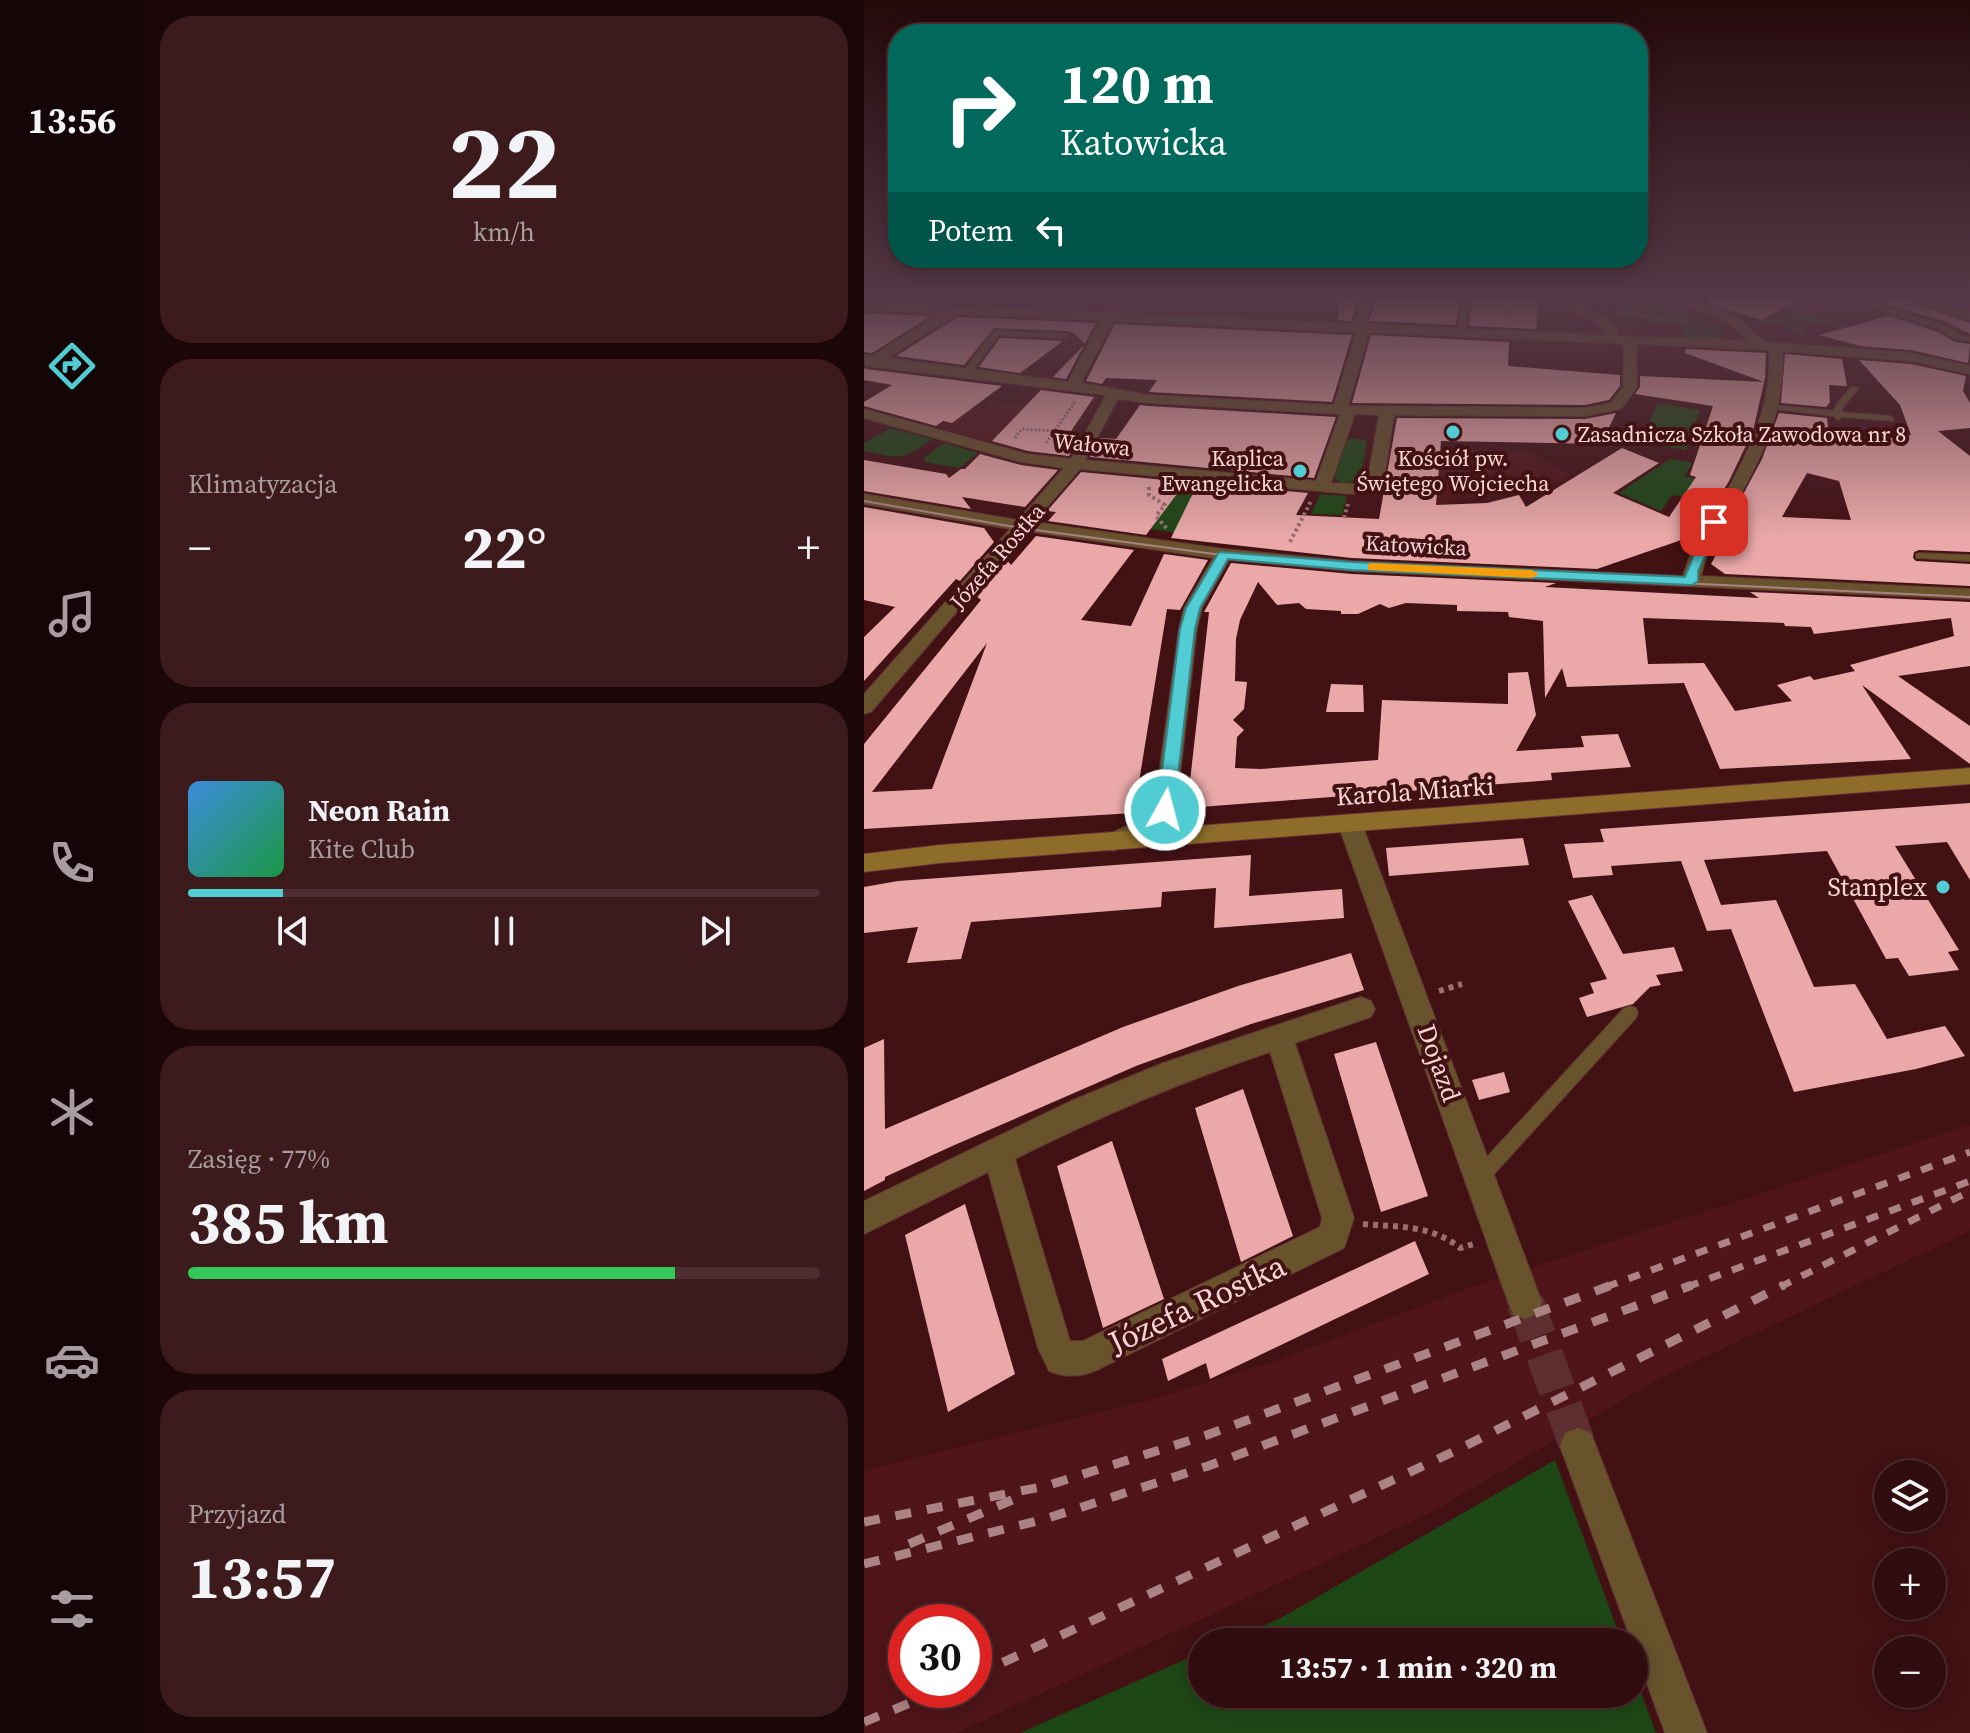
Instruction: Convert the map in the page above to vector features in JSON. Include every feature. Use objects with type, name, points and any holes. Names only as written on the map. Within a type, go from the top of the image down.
[{"type":"main road","name":"Karola Miarki","points":[[864,863],[940,854],[1970,776]]},
{"type":"street","points":[[1000,379],[1077,390],[1104,389],[1149,399],[1387,411],[1605,410],[1616,406],[1630,387],[1630,379]]},
{"type":"street","points":[[1077,390],[1082,379]]},
{"type":"street","points":[[1322,487],[1351,379]]},
{"type":"street","points":[[1692,581],[1692,571],[1714,522],[1761,441],[1774,407],[1771,379]]},
{"type":"street","name":"Józefa Rostka","points":[[864,707],[1075,465],[1114,393]]},
{"type":"street","name":"Wałowa","points":[[864,413],[1005,455],[1075,465],[1362,488],[1376,479],[1387,411]]},
{"type":"street","name":"Katowicka","points":[[864,499],[1023,526],[1224,554],[1352,566],[1970,594]]},
{"type":"street","points":[[1113,842],[1158,821],[1165,810],[1188,629],[1193,608],[1224,554]]},
{"type":"street","name":"Dojazd","points":[[1350,824],[1525,1302]]},
{"type":"street","points":[[864,1218],[1083,1110],[1173,1072],[1361,1009]]},
{"type":"street","points":[[1278,1035],[1338,1223]]},
{"type":"street","name":"Józefa Rostka","points":[[998,1153],[1055,1348],[1061,1359],[1085,1358],[1325,1243],[1333,1237],[1338,1223]]},
{"type":"street","points":[[1578,1446],[1686,1733]]},
{"type":"lane","points":[[1838,416],[1839,407],[1855,388]]},
{"type":"lane","points":[[1774,407],[1890,419]]},
{"type":"lane","points":[[1920,556],[1970,558]]},
{"type":"lane","points":[[1480,1177],[1630,1013]]},
{"type":"path","points":[[1051,447],[1043,448],[1077,390]]},
{"type":"path","points":[[1011,443],[1022,429],[1055,431]]},
{"type":"path","points":[[1033,439],[1040,430]]},
{"type":"path","points":[[1149,495],[1165,505],[1156,516],[1166,526],[1167,535]]},
{"type":"path","points":[[1286,550],[1309,505]]},
{"type":"path","points":[[1338,1223],[1422,1229],[1444,1235],[1460,1248]]},
{"type":"shaded area","points":[[1069,393],[1100,397],[1065,451],[1049,455],[1027,452],[936,427],[969,408],[984,408],[990,402],[1033,405],[1046,425]]},
{"type":"shaded area","points":[[1388,449],[1529,451],[1572,475],[1557,483],[1504,495],[1448,500],[1450,510],[1381,508]]},
{"type":"shaded area","points":[[1970,1125],[1970,1231],[1657,1380],[1432,1512],[956,1733],[864,1733],[864,1470],[1147,1401],[1275,1361],[1469,1288]]},
{"type":"green space","points":[[1658,403],[1700,410],[1686,450],[1640,442]]},
{"type":"green space","points":[[891,428],[932,439],[906,455],[864,451],[864,443]]},
{"type":"green space","points":[[1347,440],[1367,441],[1361,471],[1354,481],[1340,483],[1334,478]]},
{"type":"green space","points":[[944,443],[978,453],[959,468],[925,462],[924,458]]},
{"type":"green space","points":[[1670,459],[1693,463],[1684,476],[1696,479],[1685,497],[1672,495],[1661,511],[1619,493]]},
{"type":"green space","points":[[1152,479],[1211,484],[1179,533],[1141,528],[1137,499]]},
{"type":"green space","points":[[1320,494],[1347,496],[1342,515],[1311,514]]},
{"type":"green space","points":[[1555,1460],[1617,1628],[1258,1628],[1279,1619]]},
{"type":"green space","points":[[1188,1658],[1188,1708],[1647,1708],[1656,1733],[1020,1733]]},
{"type":"building","points":[[945,379],[1002,386],[952,423],[943,421],[936,426],[864,406],[864,402],[892,385],[864,380]]},
{"type":"building","points":[[1087,379],[1105,379],[1102,384]]},
{"type":"building","points":[[1128,379],[1339,379],[1332,402],[1149,392],[1157,380]]},
{"type":"building","points":[[1359,379],[1620,379],[1620,386],[1609,400],[1585,405],[1352,403]]},
{"type":"building","points":[[1640,379],[1764,382],[1755,379],[1765,379],[1753,431],[1729,481],[1695,539],[1690,537],[1597,569],[1352,558],[1171,538],[1196,487],[1187,482],[1308,493],[1296,515],[1379,519],[1397,418],[1585,419],[1616,413],[1601,444],[1441,441],[1436,505],[1487,503],[1519,495],[1526,507],[1622,448],[1659,463],[1613,493],[1669,517],[1696,477],[1690,475],[1713,406],[1635,394],[1640,387]]},
{"type":"building","points":[[1783,379],[1846,379],[1847,386],[1829,385],[1830,402],[1826,407],[1781,403]]},
{"type":"building","points":[[1876,379],[1965,379],[1963,391],[1970,403],[1970,428],[1938,431],[1970,456],[1970,552],[1919,550],[1914,552],[1913,558],[1916,561],[1970,564],[1970,586],[1725,574],[1711,564],[1719,549],[1715,547],[1762,459],[1779,413],[1827,418],[1829,436],[1884,439],[1911,435],[1900,405]],"holes":[[[1807,473],[1839,481],[1851,520],[1782,517]]]},
{"type":"building","points":[[1041,390],[1094,397],[1067,437],[1079,438],[1069,456],[1028,451],[992,441]]},
{"type":"building","points":[[1140,405],[1336,417],[1314,478],[1090,457],[1100,438],[1116,439]]},
{"type":"building","points":[[980,454],[1021,465],[1058,470],[1025,507],[962,497],[971,509],[864,491],[864,460],[946,474],[949,478],[965,469]]},
{"type":"building","points":[[1081,472],[1186,482],[1146,535],[1048,521],[1056,512],[1047,511]]},
{"type":"building","points":[[864,507],[984,528],[994,542],[960,581],[956,579],[864,681],[864,637],[895,607],[864,600]]},
{"type":"building","points":[[1036,536],[1134,550],[1081,620],[1131,626],[1164,554],[1208,560],[1180,610],[1167,609],[1134,813],[864,829],[864,744],[981,600],[975,595],[1006,559],[1011,565]],"holes":[[[987,643],[932,789],[872,792]]]},
{"type":"building","points":[[1231,563],[1352,574],[1556,583],[1545,587],[1759,598],[1750,592],[1970,602],[1970,666],[1898,676],[1970,726],[1970,764],[1862,685],[1911,759],[1720,769],[1684,683],[1567,687],[1562,668],[1545,698],[1543,621],[1509,617],[1508,612],[1457,611],[1457,605],[1406,603],[1389,608],[1380,604],[1358,614],[1341,614],[1341,611],[1306,609],[1299,603],[1277,605],[1258,582],[1240,620],[1236,639],[1235,681],[1247,682],[1244,709],[1233,720],[1244,730],[1237,737],[1235,768],[1261,769],[1378,760],[1382,700],[1508,704],[1508,673],[1528,672],[1536,715],[1516,751],[1584,747],[1581,736],[1618,734],[1631,767],[1551,773],[1552,780],[1187,808],[1209,612],[1204,612]],"holes":[[[1643,618],[1784,623],[1785,626],[1811,627],[1814,634],[1951,618],[1954,636],[1850,665],[1855,671],[1814,680],[1810,676],[1777,685],[1792,701],[1735,711],[1704,663],[1648,664]]]},
{"type":"building","points":[[1331,684],[1363,685],[1364,712],[1326,712]]},
{"type":"building","points":[[1970,803],[1970,880],[1947,842],[1895,846],[1959,950],[1948,952],[1959,970],[1909,976],[1898,958],[1886,959],[1827,851],[1704,860],[1721,905],[1776,900],[1814,987],[1855,984],[1887,1039],[1945,1026],[1965,1056],[1916,1069],[1794,1092],[1731,929],[1707,931],[1681,861],[1611,866],[1613,875],[1573,878],[1564,844],[1604,842],[1600,829]]},
{"type":"building","points":[[1523,838],[1529,865],[1389,876],[1386,848]]},
{"type":"building","points":[[1251,855],[1249,896],[1342,889],[1344,918],[1214,928],[1216,888],[1162,892],[1161,907],[971,922],[961,959],[907,963],[918,927],[864,933],[864,887],[898,881]]},
{"type":"building","points":[[1592,895],[1623,954],[1674,947],[1683,971],[1656,975],[1661,985],[1650,987],[1633,1004],[1587,1017],[1579,998],[1594,993],[1590,983],[1607,979],[1568,901]]},
{"type":"building","points":[[1351,953],[1364,990],[1251,1024],[1136,1066],[950,1147],[885,1177],[885,1180],[864,1191],[864,1048],[884,1039],[885,1129],[1123,1027],[1238,986]]},
{"type":"building","points":[[1376,1042],[1428,1196],[1381,1212],[1334,1054]]},
{"type":"building","points":[[1504,1072],[1510,1092],[1479,1100],[1472,1080]]},
{"type":"building","points":[[1243,1089],[1293,1236],[1241,1262],[1195,1108]]},
{"type":"building","points":[[1112,1141],[1164,1299],[1103,1328],[1057,1166]]},
{"type":"building","points":[[965,1204],[1015,1374],[948,1412],[905,1235]]},
{"type":"building","points":[[1415,1241],[1429,1274],[1210,1379],[1206,1363],[1168,1381],[1162,1359]]},
{"type":"tunnel","points":[[1525,1302],[1578,1446]]},
{"type":"tram line","points":[[864,501],[1021,528],[1288,564],[1970,597]]},
{"type":"railway","points":[[1606,1287],[1970,1152]]},
{"type":"railway","points":[[1687,1287],[1970,1181]]},
{"type":"railway","points":[[1780,1287],[1970,1191]]},
{"type":"railway","points":[[864,1522],[1046,1486],[1207,1435],[1612,1285]]},
{"type":"railway","points":[[864,1564],[1045,1519],[1208,1466],[1692,1285]]},
{"type":"railway","points":[[992,1668],[1457,1450],[1784,1285]]},
{"type":"railway","points":[[909,1544],[1012,1500]]},
{"type":"railway","points":[[864,1722],[898,1708]]},
{"type":"slow traffic","points":[[1372,567],[1532,574]]},
{"type":"place","name":"Kościół pw. Świętego Wojciecha","points":[[1453,432]]},
{"type":"place","name":"Zasadnicza Szkoła Zawodowa nr 8","points":[[1562,434]]},
{"type":"place","name":"Kaplica Ewangelicka","points":[[1300,471]]},
{"type":"place","name":"Stanplex","points":[[1943,887]]},
{"type":"route","points":[[1165,810],[1188,629],[1193,608],[1224,554],[1352,566],[1692,581],[1692,571],[1714,522]]}]
